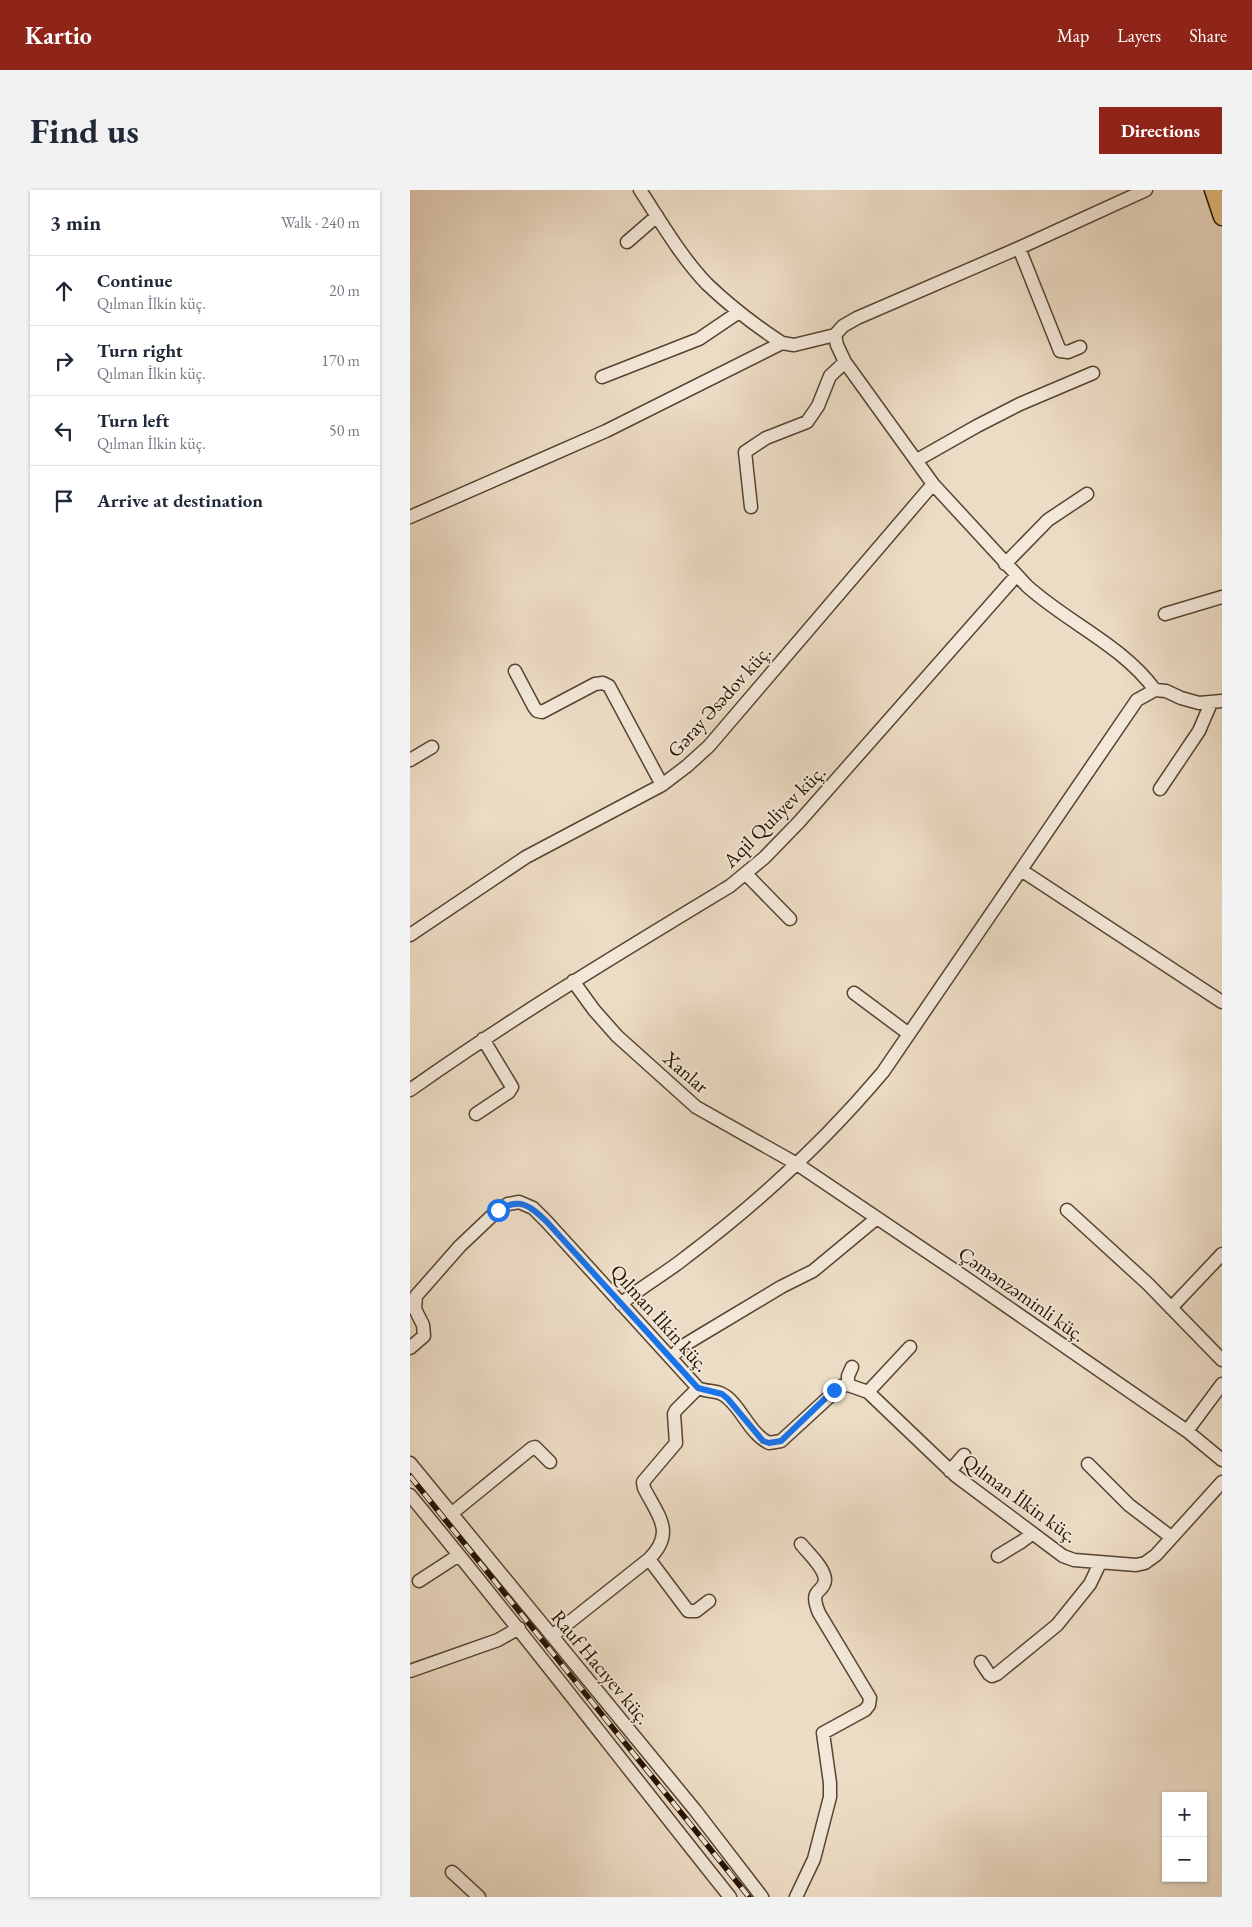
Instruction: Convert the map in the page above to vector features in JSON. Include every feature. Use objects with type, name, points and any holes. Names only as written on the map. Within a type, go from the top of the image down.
[{"type":"main road","points":[[1213,190],[1222,218]]},
{"type":"street","points":[[644,192],[657,216],[707,284],[739,312],[782,343],[794,344],[835,335],[843,326],[857,318],[1019,248],[1146,190]]},
{"type":"street","points":[[627,242],[657,216]]},
{"type":"street","points":[[1019,248],[1060,351],[1068,352],[1080,347]]},
{"type":"street","points":[[602,377],[698,339],[739,312]]},
{"type":"street","points":[[835,335],[837,345],[845,362],[933,484],[1005,564],[1043,601],[1134,665],[1155,690]]},
{"type":"street","points":[[410,516],[606,431],[782,343]]},
{"type":"street","points":[[752,507],[745,452],[766,438],[807,422],[818,406],[830,376],[845,362]]},
{"type":"street","points":[[916,460],[1012,409],[1093,374]]},
{"type":"street","name":"Gəray Əsədov küç.","points":[[410,935],[526,857],[662,785],[687,766],[708,746],[933,484]]},
{"type":"street","points":[[1005,564],[1048,520],[1087,494]]},
{"type":"street","name":"Aqil Quliyev küç.","points":[[410,1090],[483,1039],[573,981],[730,886],[746,874],[799,822],[1016,576]]},
{"type":"street","points":[[1165,614],[1222,597]]},
{"type":"street","points":[[515,671],[534,707],[537,711],[542,712],[595,684],[603,683],[609,686],[662,785]]},
{"type":"street","points":[[621,1304],[685,1258],[797,1164],[883,1072],[1137,700],[1155,690],[1166,691],[1191,701],[1217,702],[1160,789]]},
{"type":"street","points":[[410,760],[432,748]]},
{"type":"street","points":[[1021,870],[1222,1002]]},
{"type":"street","points":[[746,874],[790,919]]},
{"type":"street","name":"Xanlar","points":[[573,981],[616,1036],[696,1107],[797,1164]]},
{"type":"street","points":[[854,993],[909,1034]]},
{"type":"street","points":[[476,1114],[509,1092],[512,1087],[483,1039]]},
{"type":"street","name":"Çəmənzəminli küç.","points":[[797,1164],[1187,1431],[1222,1460]]},
{"type":"street","name":"Qılman İlkin küç.","points":[[410,1348],[424,1336],[423,1325],[415,1309],[416,1296],[460,1246],[498,1210],[508,1204],[519,1202],[532,1208],[547,1222],[698,1388],[722,1394],[759,1437],[769,1443],[781,1441],[840,1386],[848,1385],[868,1392],[950,1471],[1032,1534],[1068,1558],[1100,1563],[1136,1565],[1145,1563],[1156,1555],[1222,1482]]},
{"type":"street","points":[[1067,1210],[1172,1308],[1222,1360]]},
{"type":"street","points":[[671,1358],[683,1346],[696,1338],[781,1287],[813,1271],[877,1218]]},
{"type":"street","points":[[1172,1308],[1222,1254]]},
{"type":"street","points":[[868,1392],[910,1348]]},
{"type":"street","points":[[848,1385],[848,1376],[852,1367]]},
{"type":"street","points":[[1187,1431],[1222,1384]]},
{"type":"street","points":[[552,1636],[657,1551],[664,1533],[662,1523],[644,1488],[644,1482],[676,1443],[674,1414],[698,1388]]},
{"type":"street","points":[[451,1514],[532,1448],[538,1449],[550,1462]]},
{"type":"street","points":[[950,1471],[964,1455]]},
{"type":"street","name":"Rauf Hacıyev küç.","points":[[410,1463],[695,1810],[762,1897]]},
{"type":"street","points":[[1088,1464],[1129,1505],[1172,1537]]},
{"type":"street","name":"Rauf Hacıyev küç.","points":[[410,1495],[518,1628],[730,1897]]},
{"type":"street","points":[[998,1556],[1032,1534]]},
{"type":"street","points":[[796,1897],[814,1859],[830,1797],[830,1783],[822,1739],[823,1734],[865,1710],[870,1704],[870,1698],[819,1613],[814,1597],[824,1584],[825,1579],[821,1570],[801,1544]]},
{"type":"street","points":[[419,1581],[459,1555]]},
{"type":"street","points":[[649,1559],[688,1611],[696,1611],[709,1600]]},
{"type":"street","points":[[981,1662],[989,1674],[992,1676],[997,1674],[1050,1632],[1090,1584],[1100,1563]]},
{"type":"street","points":[[410,1671],[498,1640],[518,1628]]},
{"type":"street","points":[[452,1872],[478,1897]]},
{"type":"railway","points":[[410,1476],[749,1897]]},
{"type":"route","points":[[498,1210],[508,1204],[519,1202],[532,1208],[547,1222],[698,1388],[722,1394],[763,1441],[769,1443],[781,1441],[834,1390]]}]
